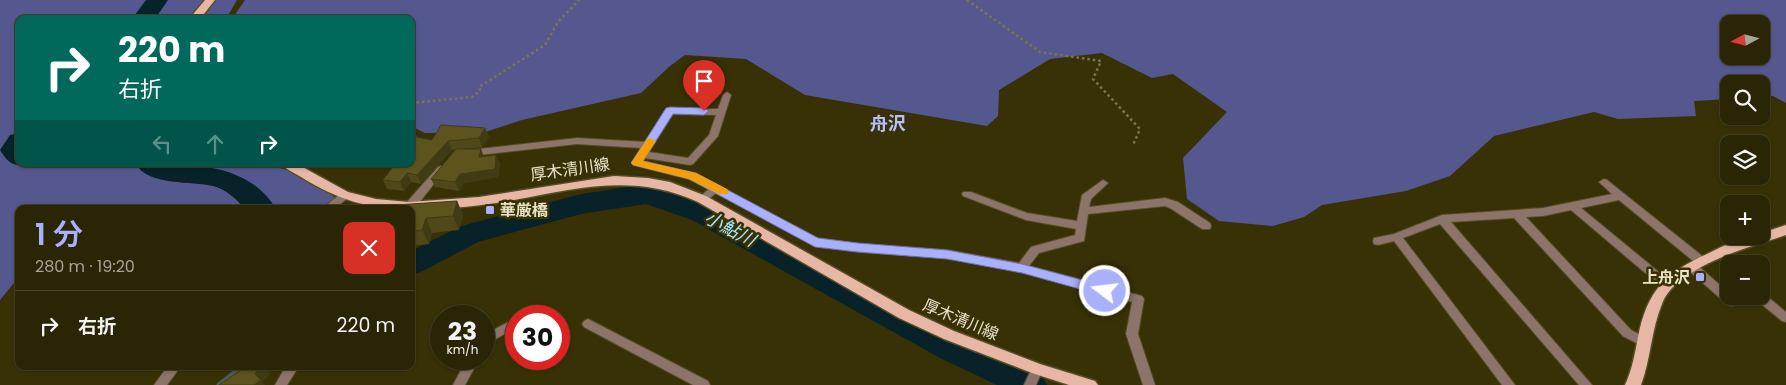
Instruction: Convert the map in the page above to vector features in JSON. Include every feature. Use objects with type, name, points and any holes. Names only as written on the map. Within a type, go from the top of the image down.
[{"type":"main road","points":[[197,15],[210,0]]},
{"type":"main road","name":"厚木清川線","points":[[294,167],[345,195],[378,205]]},
{"type":"main road","name":"厚木清川線","points":[[415,205],[430,206],[475,201],[593,182],[625,180],[670,186],[702,198],[904,314],[1033,378],[1090,385]]},
{"type":"main road","points":[[1633,385],[1650,315],[1658,295],[1667,285],[1697,264],[1786,230]]},
{"type":"street","points":[[411,205],[453,156],[577,141],[645,149],[690,162],[714,136],[720,112],[727,95]]},
{"type":"street","points":[[720,112],[670,111],[636,163],[692,176],[815,242],[858,248],[947,254],[1022,268],[1138,300],[1132,334],[1149,385]]},
{"type":"street","points":[[1604,182],[1697,264],[1720,289]]},
{"type":"street","points":[[1022,268],[1035,250],[1080,238],[1086,197],[1103,184]]},
{"type":"street","points":[[702,198],[717,188]]},
{"type":"street","points":[[967,194],[1026,216],[1081,226]]},
{"type":"street","points":[[332,205],[345,195]]},
{"type":"street","points":[[1378,241],[1396,237],[1442,219],[1517,214],[1574,207],[1621,196]]},
{"type":"street","points":[[1083,211],[1166,202],[1174,205],[1206,226]]},
{"type":"street","points":[[1574,207],[1667,285]]},
{"type":"street","points":[[1517,214],[1627,333],[1644,342]]},
{"type":"street","points":[[1442,219],[1586,385]]},
{"type":"street","points":[[1396,237],[1509,385]]},
{"type":"street","points":[[1770,305],[1786,318]]},
{"type":"street","points":[[588,324],[704,385]]},
{"type":"street","points":[[160,385],[171,370]]},
{"type":"street","points":[[281,385],[291,370]]},
{"type":"street","points":[[459,385],[467,370]]},
{"type":"path","points":[[415,103],[472,97],[480,91],[479,87],[545,45],[558,22],[579,0]]},
{"type":"path","points":[[967,0],[1040,52],[1101,61],[1093,79],[1140,129],[1133,145]]},
{"type":"shaded area","points":[[0,0],[237,0],[228,15],[15,15],[15,167],[276,167],[312,177],[343,205],[15,205],[15,282],[0,300]]},
{"type":"shaded area","points":[[245,0],[1786,0],[1786,103],[1770,96],[1770,75],[1720,75],[1720,100],[1694,101],[1696,116],[1618,119],[1594,112],[1494,136],[1450,176],[1406,191],[1322,205],[1304,217],[1273,226],[1219,221],[1187,199],[1183,158],[1227,112],[1173,74],[1152,78],[1102,53],[1050,59],[999,90],[998,116],[987,126],[805,95],[746,59],[685,55],[641,93],[522,120],[485,132],[425,133],[415,128],[415,15],[235,15]]},
{"type":"building","points":[[441,125],[485,128],[479,138],[448,141],[417,175],[407,173],[400,182],[383,180],[393,167],[415,167],[416,137],[432,140]]},
{"type":"building","points":[[456,149],[481,149],[479,157],[496,155],[495,169],[460,174],[455,182],[431,179]]},
{"type":"building","points":[[457,201],[453,216],[426,218],[422,230],[415,231],[415,205],[396,205]]},
{"type":"building","points":[[241,370],[258,370],[255,374],[261,380],[254,385],[219,385]]},
{"type":"waterway","name":"小鮎川","points":[[146,15],[157,0]]},
{"type":"waterway","name":"小鮎川","points":[[15,147],[13,150],[15,152]]},
{"type":"waterway","name":"小鮎川","points":[[157,167],[176,174],[219,177],[241,188],[258,205]]},
{"type":"waterway","name":"小鮎川","points":[[415,262],[469,234],[581,204],[647,194],[702,213],[953,350],[1030,385]]},
{"type":"waterway","points":[[219,385],[238,370]]},
{"type":"slow traffic","points":[[650,141],[636,163],[692,176],[723,192]]},
{"type":"place","name":"華厳橋","points":[[490,210]]},
{"type":"place","name":"上舟沢","points":[[1700,277]]},
{"type":"district","name":"舟沢","points":[[888,124]]},
{"type":"route","points":[[704,111],[670,111],[636,163],[692,176],[815,242],[858,248],[947,254],[1022,268],[1105,291]]}]
